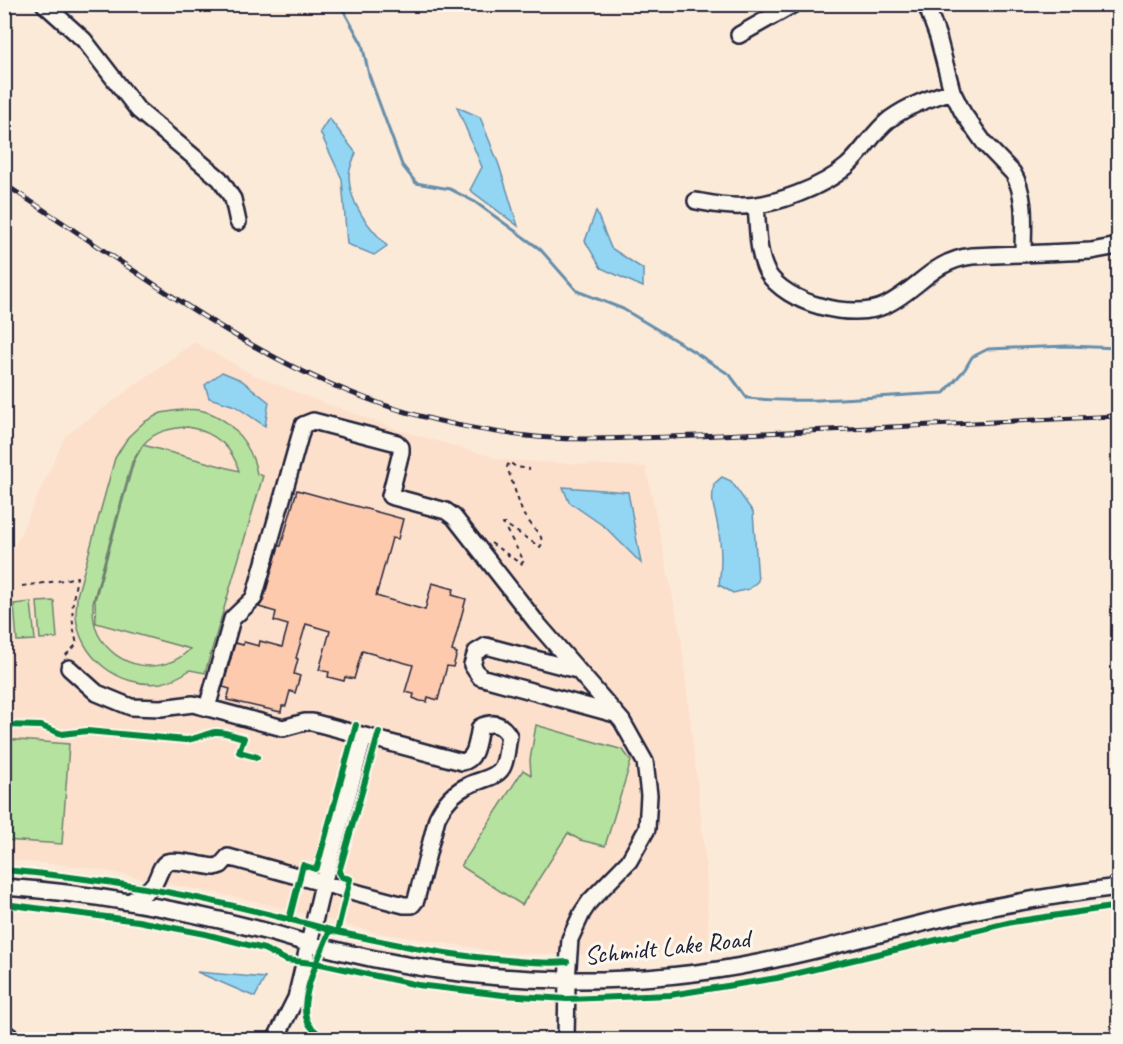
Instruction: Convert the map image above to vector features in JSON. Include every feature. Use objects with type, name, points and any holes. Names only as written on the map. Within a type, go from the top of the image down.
[{"type":"street","points":[[44,4],[84,40],[138,110],[220,179],[233,199],[238,222]]},
{"type":"street","points":[[739,35],[794,4]]},
{"type":"street","points":[[926,4],[938,37],[952,91],[963,113],[977,134],[1014,173],[1017,180],[1022,195],[1023,254]]},
{"type":"street","points":[[696,201],[720,206],[756,205],[800,193],[821,184],[849,164],[872,136],[894,116],[910,107],[952,91]]},
{"type":"street","points":[[756,205],[762,259],[772,279],[790,294],[839,311],[866,312],[884,307],[931,271],[954,259],[972,256],[1091,251],[1119,246]]},
{"type":"street","points":[[207,708],[232,619],[254,598],[303,425],[314,421],[397,443],[401,447],[401,452],[390,496],[446,511],[454,517],[536,622],[622,721],[645,762],[649,795],[647,829],[629,861],[590,901],[570,939],[566,1040]]},
{"type":"street","points":[[577,670],[486,646],[476,652],[472,665],[480,677],[615,714]]},
{"type":"street","points":[[63,660],[96,693],[131,707],[154,708],[193,704],[283,728],[312,722],[462,762],[472,757],[480,727],[493,723],[501,725],[509,736],[502,768],[484,780],[458,792],[441,808],[416,900],[412,904],[404,905],[228,857],[221,865],[215,867],[167,862],[161,868],[155,884],[129,902]]},
{"type":"street","points":[[275,1040],[296,998],[323,884],[364,737]]},
{"type":"street","points":[[468,761],[484,780]]},
{"type":"street","name":"Schmidt Lake Road","points":[[4,887],[129,902],[412,965],[464,973],[567,980],[711,971],[761,962],[974,911],[1047,897],[1119,887]]},
{"type":"street","points":[[4,1032],[15,1040]]},
{"type":"path","points":[[471,538],[478,534],[521,564],[524,561],[502,524],[540,547],[541,537],[523,514],[507,466],[509,462],[516,467],[530,469]]},
{"type":"path","points":[[22,586],[76,577],[71,607],[72,626],[77,644],[63,660]]},
{"type":"shaded area","points":[[194,342],[252,374],[311,398],[406,432],[503,460],[646,467],[681,636],[706,862],[709,946],[625,957],[505,953],[374,932],[258,902],[85,867],[5,860],[4,569],[65,436]]},
{"type":"green space","points":[[197,410],[220,418],[238,433],[250,453],[257,474],[263,476],[205,673],[190,670],[169,681],[146,684],[117,675],[93,657],[84,644],[76,610],[77,596],[115,458],[128,437],[144,422],[161,413]],"holes":[[[188,427],[206,432],[220,441],[232,454],[239,471],[143,445],[147,440],[169,429]],[[143,445],[134,461],[95,600],[96,623],[190,649],[179,658],[154,666],[128,662],[116,655],[98,634],[94,618],[93,602],[132,462]]]},
{"type":"green space","points":[[54,601],[57,638],[40,639],[37,602]]},
{"type":"green space","points":[[31,602],[35,640],[17,641],[14,604]]},
{"type":"green space","points":[[536,725],[623,750],[631,761],[605,846],[580,840],[568,833],[522,905],[461,866],[523,770],[531,775],[530,760]]},
{"type":"green space","points":[[5,739],[69,744],[62,844],[5,840]]},
{"type":"water","points":[[457,107],[480,117],[499,165],[518,226],[470,190],[482,167]]},
{"type":"water","points":[[329,118],[356,153],[349,176],[356,205],[367,223],[387,246],[374,255],[347,244],[342,179],[320,132]]},
{"type":"water","points":[[596,211],[611,248],[643,269],[643,287],[601,268],[585,241]]},
{"type":"water","points":[[222,372],[241,380],[269,402],[265,426],[235,406],[209,398],[205,385]]},
{"type":"water","points":[[722,477],[731,481],[753,512],[758,581],[749,589],[733,593],[719,585],[720,545],[713,495],[714,484]]},
{"type":"water","points":[[563,487],[628,492],[641,563],[605,527],[569,502]]},
{"type":"water","points":[[197,972],[265,978],[255,997]]},
{"type":"building","points":[[297,490],[403,519],[398,539],[392,538],[376,596],[425,610],[432,583],[454,589],[452,595],[466,599],[452,651],[457,653],[453,667],[447,666],[438,700],[428,697],[427,702],[420,701],[413,698],[414,694],[405,692],[413,665],[362,651],[354,679],[345,677],[344,681],[328,677],[329,672],[319,670],[330,631],[306,624],[294,674],[300,676],[295,693],[290,691],[286,706],[282,706],[281,712],[227,700],[230,689],[223,687],[235,643],[243,645],[244,642],[259,646],[260,641],[282,647],[288,625],[274,621],[276,612],[259,607],[263,601],[279,546],[281,546]]},
{"type":"waterway","points":[[340,4],[362,44],[369,75],[402,165],[416,183],[450,189],[475,202],[540,249],[577,291],[623,309],[685,346],[730,375],[747,398],[820,400],[944,393],[965,369],[972,357],[988,349],[1068,346],[1118,348]]},
{"type":"railway","points":[[4,184],[180,301],[270,355],[365,398],[405,412],[465,427],[540,437],[607,439],[1118,416]]},
{"type":"cycle path","points":[[4,725],[41,726],[62,734],[87,731],[186,740],[222,732],[244,738],[239,752],[257,757]]},
{"type":"cycle path","points":[[289,920],[303,865],[315,869],[317,867],[356,725]]},
{"type":"cycle path","points":[[4,870],[73,877],[174,893],[337,932],[350,879],[342,877],[339,872],[379,732]]},
{"type":"cycle path","points":[[4,904],[138,921],[205,934],[264,949],[286,960],[321,964],[418,985],[503,995],[567,999],[670,995],[777,978],[1012,922],[1118,906]]},
{"type":"cycle path","points":[[327,1040],[309,1024],[305,1004],[311,977],[330,930]]},
{"type":"cycle path","points":[[337,932],[464,956],[530,962],[567,962]]}]
